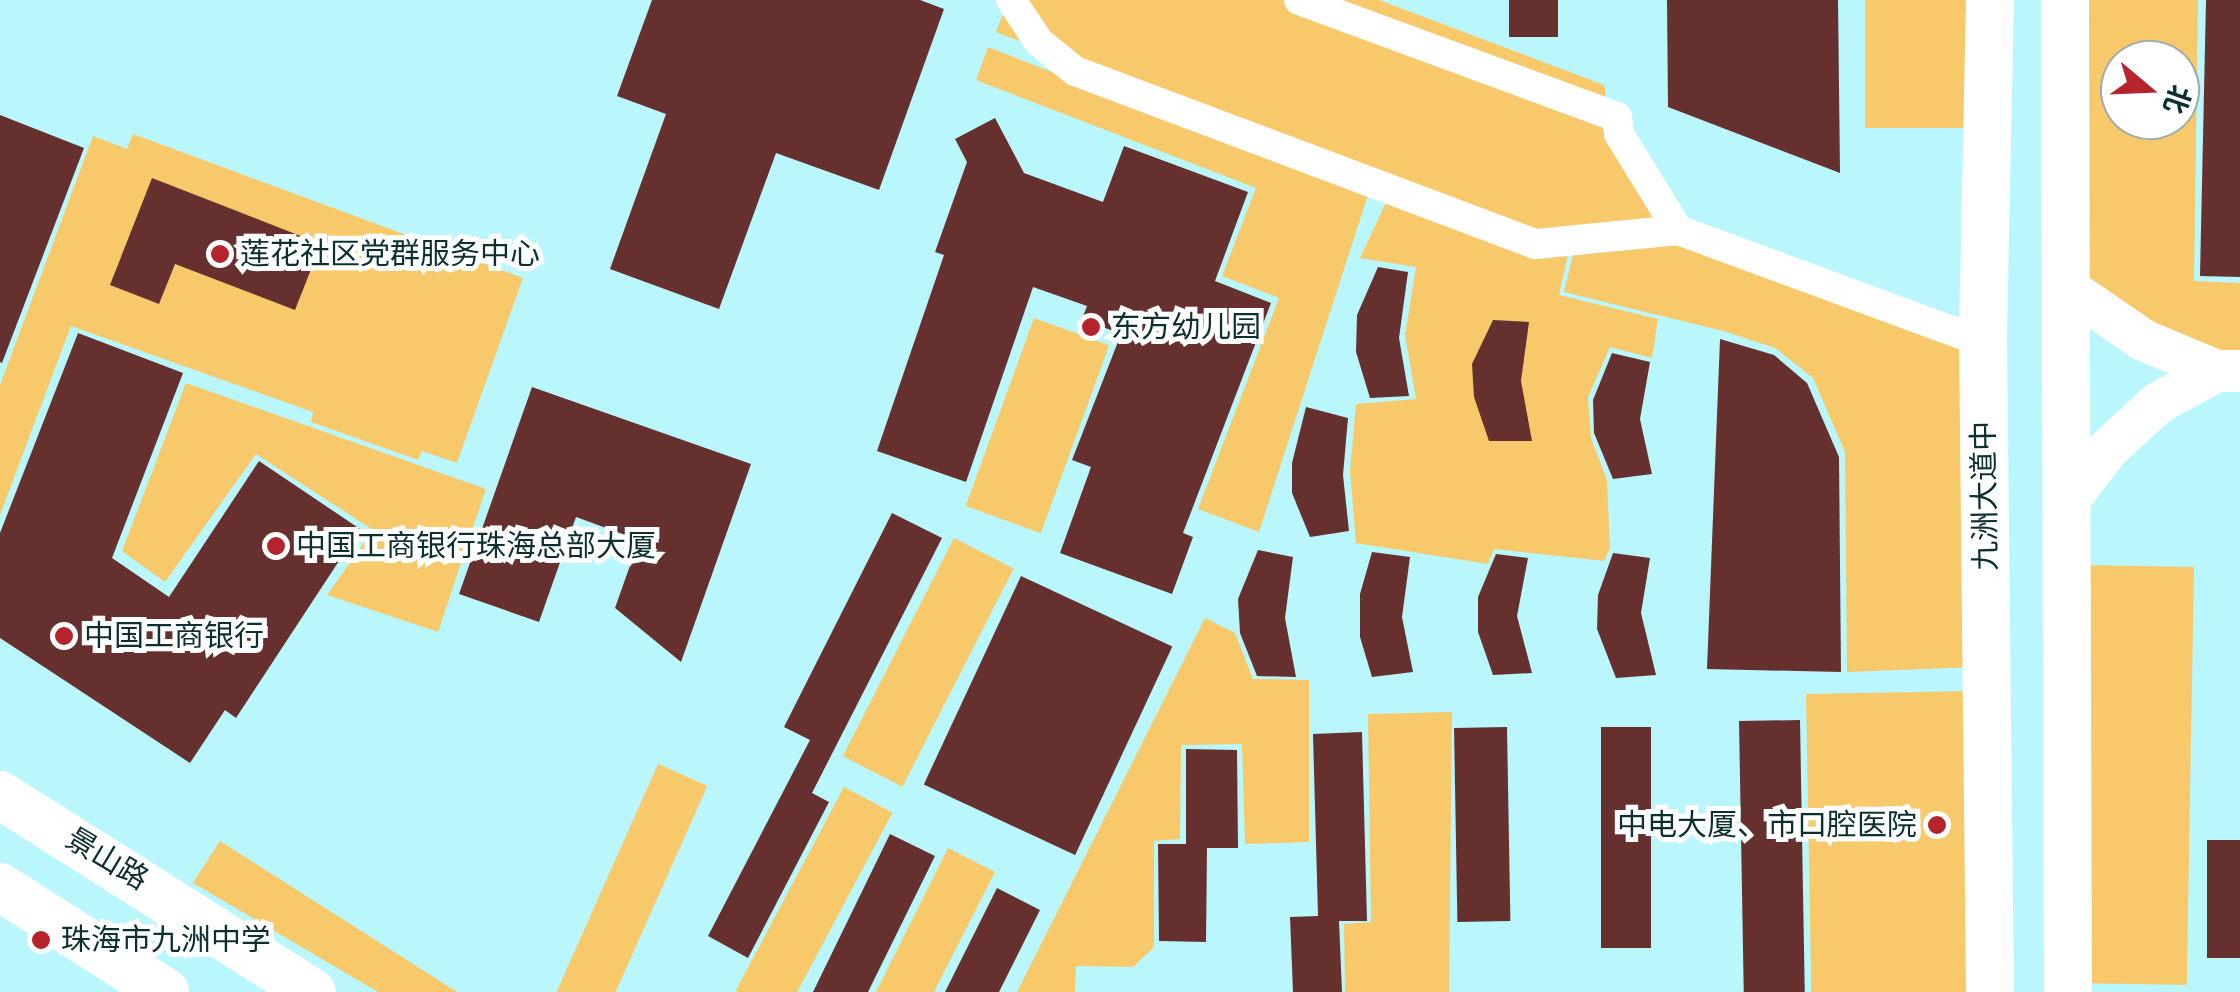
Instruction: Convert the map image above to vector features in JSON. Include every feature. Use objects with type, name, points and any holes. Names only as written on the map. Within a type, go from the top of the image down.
[{"type":"main road","name":"九洲大道中","points":[[1990,0],[1983,342],[1990,992]]},
{"type":"main road","points":[[2064,0],[2068,992]]},
{"type":"main road","points":[[2066,287],[2143,340],[2228,371]]},
{"type":"main road","points":[[2067,503],[2108,448],[2158,402],[2228,371]]},
{"type":"main road","name":"景山路","points":[[0,795],[312,992]]},
{"type":"main road","points":[[0,887],[165,992]]},
{"type":"street","points":[[1011,0],[1024,26],[1075,70],[1536,244],[1678,230],[1983,342]]},
{"type":"street","points":[[1299,0],[1618,117],[1620,134],[1678,230]]},
{"type":"shaded area","points":[[1008,0],[1379,0],[1604,85],[1613,137],[1660,222],[1536,235],[996,32]]},
{"type":"shaded area","points":[[1865,0],[1975,0],[1975,128],[1865,128]]},
{"type":"shaded area","points":[[2075,0],[2198,0],[2197,40],[2100,40],[2100,140],[2196,140],[2194,281],[2240,283],[2240,361],[2219,361],[2072,277]]},
{"type":"shaded area","points":[[988,47],[1368,195],[1259,532],[1198,509],[1279,298],[1222,276],[1256,188],[976,80]]},
{"type":"shaded area","points":[[133,134],[523,278],[457,463],[422,451],[418,460],[311,422],[313,412],[71,326],[0,515],[0,385],[93,136],[127,149]]},
{"type":"shaded area","points":[[1389,196],[1569,250],[1559,295],[1658,319],[1652,358],[1610,347],[1588,397],[1591,438],[1607,480],[1610,548],[1604,561],[1494,549],[1488,564],[1356,543],[1350,471],[1356,404],[1416,399],[1405,335],[1416,267],[1360,258]]},
{"type":"shaded area","points":[[1675,238],[1972,352],[1976,667],[1847,672],[1845,452],[1813,378],[1775,348],[1723,331],[1564,292],[1574,250]]},
{"type":"shaded area","points":[[1034,318],[1109,345],[1041,533],[966,506]]},
{"type":"shaded area","points":[[186,383],[486,489],[438,632],[327,595],[373,530],[256,454],[165,582],[122,551]]},
{"type":"shaded area","points":[[954,538],[1014,568],[902,787],[843,756]]},
{"type":"shaded area","points":[[2080,565],[2194,567],[2187,985],[2073,983]]},
{"type":"shaded area","points":[[1205,618],[1235,633],[1253,679],[1309,680],[1309,842],[1245,844],[1242,744],[1181,745],[1180,839],[1154,841],[1154,947],[1133,967],[1076,966],[1075,992],[1017,992]]},
{"type":"shaded area","points":[[1974,691],[1979,992],[1811,992],[1806,694]]},
{"type":"shaded area","points":[[1452,712],[1449,992],[1345,992],[1344,924],[1371,922],[1368,714]]},
{"type":"shaded area","points":[[658,764],[707,786],[616,992],[557,991]]},
{"type":"shaded area","points":[[844,787],[893,813],[797,992],[736,991]]},
{"type":"shaded area","points":[[220,841],[457,992],[378,992],[193,883]]},
{"type":"shaded area","points":[[948,848],[995,872],[934,992],[876,992]]},
{"type":"building","points":[[652,0],[920,0],[944,9],[879,190],[776,153],[719,309],[610,269],[666,114],[617,96]]},
{"type":"building","points":[[1509,0],[1558,0],[1558,37],[1509,37]]},
{"type":"building","points":[[1667,0],[1838,0],[1840,173],[1668,107]]},
{"type":"building","points":[[2206,0],[2240,0],[2240,277],[2200,276]]},
{"type":"building","points":[[0,115],[84,148],[2,363],[0,362]]},
{"type":"building","points":[[995,118],[1024,173],[1103,202],[1124,146],[1248,192],[1215,281],[1271,303],[1183,533],[1193,537],[1172,594],[1060,553],[1091,467],[1072,460],[1121,334],[1082,319],[1087,306],[1033,287],[966,482],[877,451],[944,255],[935,252],[967,162],[955,139]]},
{"type":"building","name":"莲花社区党群服务中心","points":[[152,178],[321,244],[295,310],[175,264],[159,304],[110,285]]},
{"type":"building","points":[[1378,267],[1408,272],[1399,338],[1409,396],[1370,398],[1356,352],[1357,315]]},
{"type":"building","points":[[1493,320],[1529,322],[1521,381],[1532,441],[1489,441],[1474,397],[1472,364]]},
{"type":"building","name":"中国工商银行珠海总部大厦","points":[[78,333],[183,373],[112,558],[169,597],[259,461],[360,529],[236,718],[225,710],[190,763],[0,638],[0,533]]},
{"type":"building","points":[[1720,339],[1774,355],[1807,383],[1839,457],[1841,672],[1707,669]]},
{"type":"building","points":[[1612,353],[1650,362],[1640,419],[1652,474],[1613,479],[1594,433],[1593,400]]},
{"type":"building","points":[[532,387],[751,464],[681,662],[615,608],[639,540],[576,517],[539,622],[459,594]]},
{"type":"building","points":[[1306,407],[1348,418],[1343,475],[1349,531],[1310,537],[1292,493],[1292,463]]},
{"type":"building","points":[[892,513],[942,538],[812,793],[829,802],[748,958],[708,936],[810,740],[784,727]]},
{"type":"building","points":[[1258,550],[1293,557],[1285,618],[1296,677],[1257,676],[1240,633],[1238,599]]},
{"type":"building","points":[[1372,552],[1410,557],[1402,617],[1413,672],[1372,677],[1360,637],[1360,594]]},
{"type":"building","points":[[1613,553],[1650,558],[1641,613],[1656,675],[1616,678],[1597,629],[1598,595]]},
{"type":"building","points":[[1496,554],[1528,558],[1517,616],[1532,673],[1493,675],[1478,632],[1478,597]]},
{"type":"building","points":[[1021,576],[1172,647],[1075,855],[924,784]]},
{"type":"building","points":[[1800,720],[1805,992],[1744,992],[1739,721]]},
{"type":"building","points":[[1507,727],[1510,921],[1457,922],[1454,728]]},
{"type":"building","points":[[1601,727],[1651,727],[1651,948],[1601,948]]},
{"type":"building","points":[[1362,732],[1367,921],[1339,921],[1342,992],[1293,992],[1290,917],[1318,916],[1313,734]]},
{"type":"building","points":[[1186,749],[1237,750],[1238,848],[1207,848],[1206,942],[1159,941],[1158,844],[1186,844]]},
{"type":"building","points":[[890,834],[935,856],[868,992],[813,992]]},
{"type":"building","points":[[2207,840],[2240,840],[2240,958],[2207,958]]},
{"type":"building","points":[[997,888],[1040,910],[999,992],[945,992]]},
{"type":"place","name":"莲花社区党群服务中心","points":[[220,254]]},
{"type":"place","name":"东方幼儿园","points":[[1091,327]]},
{"type":"place","name":"中国工商银行珠海总部大厦","points":[[276,546]]},
{"type":"place","name":"中国工商银行","points":[[64,636]]},
{"type":"place","name":"中电大厦、市口腔医院","points":[[1937,825]]},
{"type":"place","name":"珠海市九洲中学","points":[[41,940]]}]
